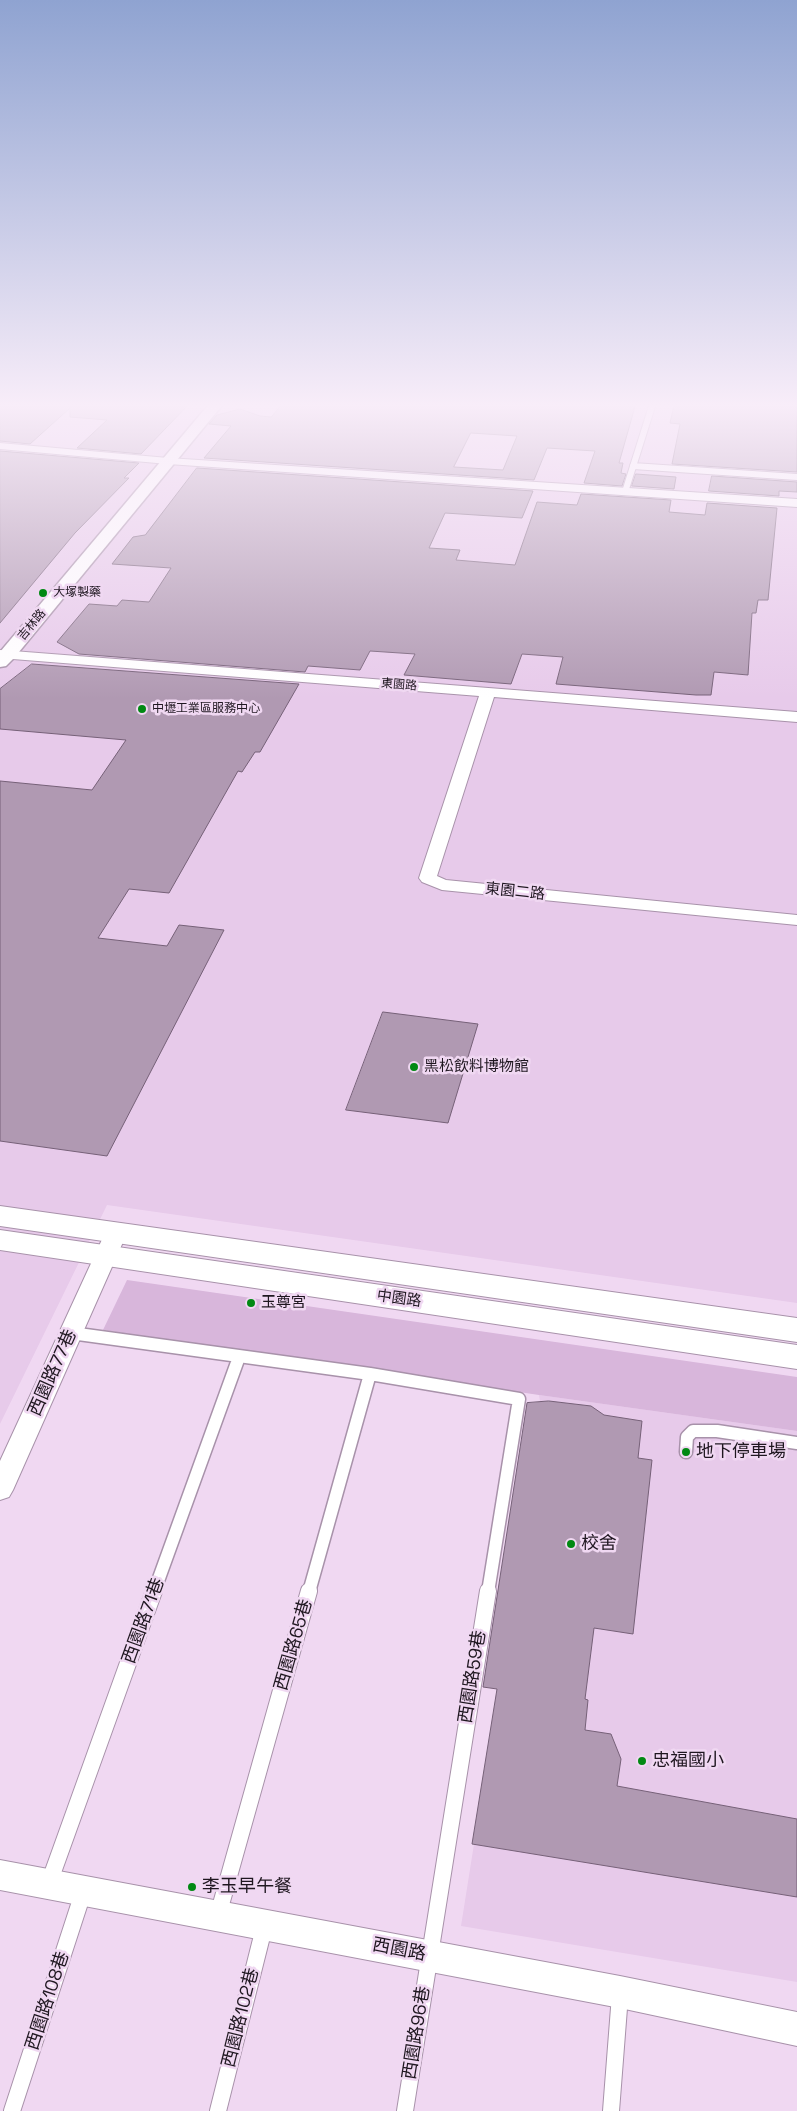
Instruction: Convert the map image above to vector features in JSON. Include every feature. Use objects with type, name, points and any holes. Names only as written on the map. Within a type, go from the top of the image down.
[{"type":"main road","name":"中園路","points":[[0,1216],[111,1244],[797,1357]]},
{"type":"main road","name":"中園路","points":[[0,1240],[111,1244],[797,1330]]},
{"type":"street","name":"吉林路","points":[[3,657],[134,502]]},
{"type":"street","points":[[774,502],[797,503]]},
{"type":"street","name":"東園路","points":[[3,657],[797,716]]},
{"type":"street","name":"東園二路","points":[[488,692],[428,878],[442,885],[797,920]]},
{"type":"street","name":"西園路77巷","points":[[0,1490],[7,1460],[70,1333],[111,1244]]},
{"type":"street","name":"西園路","points":[[0,1874],[620,1992],[797,2029]]},
{"type":"lane","points":[[70,1333],[370,1374]]},
{"type":"lane","name":"西園路71巷","points":[[48,1884],[239,1357]]},
{"type":"lane","name":"西園路59巷","points":[[370,1374],[519,1399],[429,1956]]},
{"type":"lane","name":"西園路65巷","points":[[218,1915],[370,1374]]},
{"type":"lane","points":[[686,1452],[687,1437],[693,1431],[717,1432],[797,1443]]},
{"type":"lane","name":"西園路108巷","points":[[12,2111],[84,1890]]},
{"type":"lane","name":"西園路102巷","points":[[218,2111],[265,1924]]},
{"type":"lane","name":"西園路96巷","points":[[405,2111],[429,1956]]},
{"type":"lane","points":[[611,2111],[620,1992]]},
{"type":"shaded area","points":[[0,502],[797,502],[797,1303],[107,1205],[0,1424]]},
{"type":"shaded area","points":[[127,1280],[797,1377],[797,1431],[539,1395],[103,1330]]},
{"type":"shaded area","name":"忠福國小","points":[[539,1395],[797,1431],[797,1982],[461,1926],[542,1415]]},
{"type":"building","points":[[0,502],[106,502],[75,533],[0,623]]},
{"type":"building","points":[[171,502],[529,502],[522,518],[445,513],[429,548],[460,550],[456,560],[515,565],[537,502],[577,505],[578,502],[671,502],[669,512],[705,515],[707,503],[777,508],[768,600],[758,600],[756,613],[752,613],[748,675],[714,672],[711,695],[556,684],[563,657],[522,654],[511,684],[404,675],[415,654],[370,651],[360,670],[308,666],[305,672],[79,654],[57,642],[89,604],[117,606],[122,600],[149,602],[171,568],[112,564],[133,537],[145,535]]},
{"type":"building","points":[[32,664],[299,684],[260,752],[255,752],[242,772],[238,771],[169,893],[129,889],[98,938],[167,946],[179,925],[224,930],[107,1156],[0,1141],[0,781],[92,790],[126,740],[0,729],[0,689]]},
{"type":"building","name":"黑松飲料博物館","points":[[383,1012],[478,1024],[448,1123],[346,1110]]},
{"type":"building","points":[[549,1401],[591,1406],[604,1415],[642,1421],[638,1458],[652,1460],[633,1634],[594,1628],[585,1699],[588,1700],[585,1730],[611,1734],[621,1759],[617,1786],[797,1819],[797,1897],[472,1844],[497,1689],[483,1687],[527,1403]]},
{"type":"place","name":"大塚製藥","points":[[43,593]]},
{"type":"place","name":"中壢工業區服務中心","points":[[142,709]]},
{"type":"place","name":"黑松飲料博物館","points":[[414,1067]]},
{"type":"place","name":"玉尊宮","points":[[251,1303]]},
{"type":"place","name":"地下停車場","points":[[686,1452]]},
{"type":"place","name":"校舍","points":[[571,1544]]},
{"type":"place","name":"忠福國小","points":[[642,1761]]},
{"type":"place","name":"李玉早午餐","points":[[192,1887]]}]
